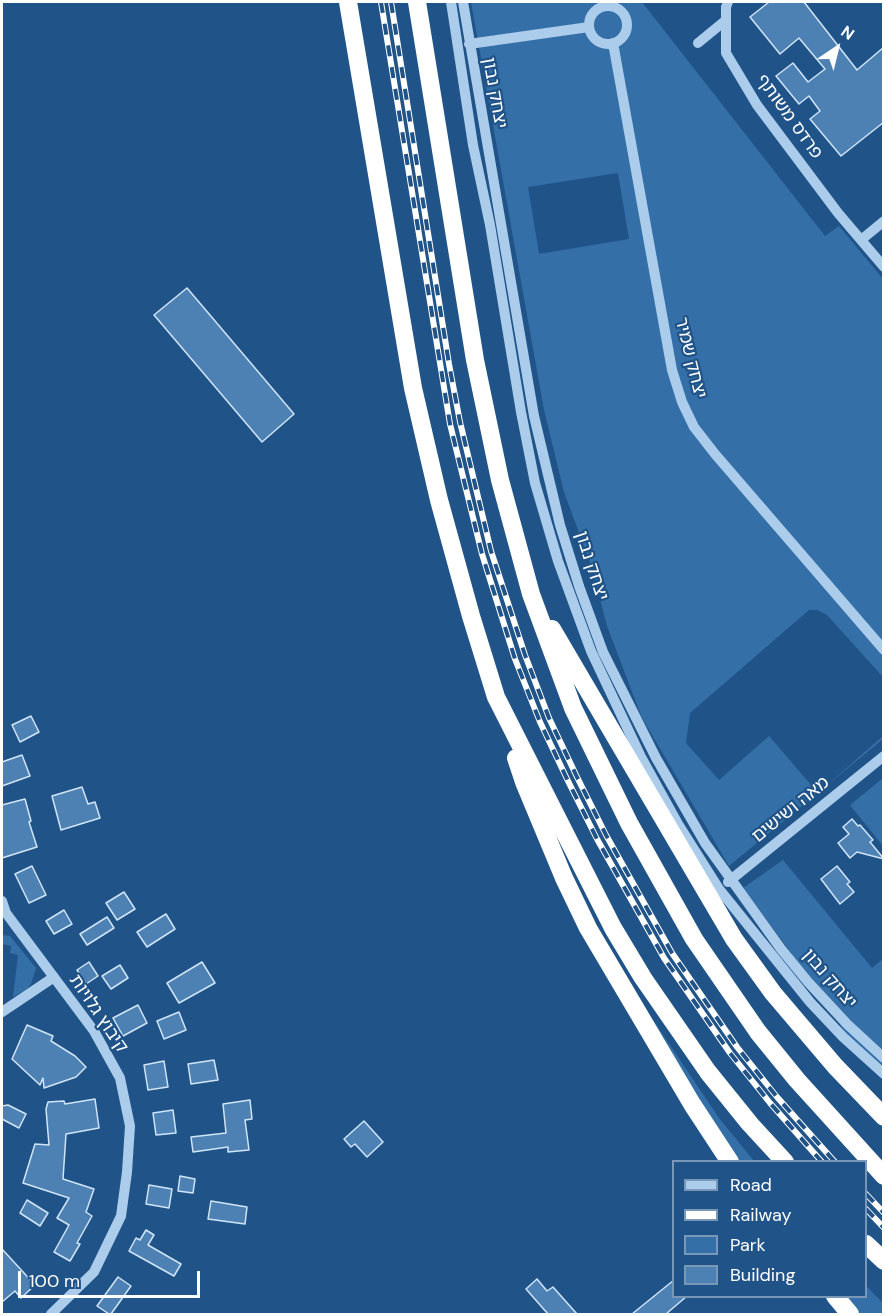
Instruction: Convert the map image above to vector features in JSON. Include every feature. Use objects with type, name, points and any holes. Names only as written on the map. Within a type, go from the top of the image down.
[{"type":"highway","points":[[348,2],[413,388],[439,500],[471,616],[524,782],[564,878],[588,928],[680,1084],[729,1160]]},
{"type":"highway","points":[[417,2],[486,417],[500,480],[531,594],[573,708],[629,823],[694,939],[771,1048],[804,1089],[884,1176]]},
{"type":"highway","points":[[531,594],[734,939],[772,993],[835,1066],[884,1117]]},
{"type":"highway","points":[[496,696],[613,928],[643,978],[708,1072],[783,1160]]},
{"type":"highway","points":[[867,1245],[884,1261]]},
{"type":"highway","points":[[837,1298],[850,1314]]},
{"type":"street","name":"יצחק נבון","points":[[451,2],[473,145],[490,225],[535,483],[558,561],[591,651],[641,757],[678,824],[719,889],[810,1002],[843,1037],[884,1074]]},
{"type":"street","name":"יצחק נבון","points":[[463,2],[534,416],[560,525],[603,651],[656,758],[705,843],[782,950],[808,982],[847,1024],[884,1058]]},
{"type":"street","name":"פרדס משותף","points":[[728,2],[726,54],[757,105],[838,213],[884,267]]},
{"type":"street","points":[[606,5],[618,8],[626,17],[627,28],[622,38],[613,43],[599,42],[590,33],[588,27],[595,10],[606,5]]},
{"type":"street","points":[[698,43],[726,20]]},
{"type":"street","points":[[469,44],[588,27]]},
{"type":"street","name":"יצחק שמיר","points":[[613,43],[672,370],[682,402],[694,427],[715,454],[884,650]]},
{"type":"street","points":[[828,220],[838,213]]},
{"type":"street","points":[[861,240],[884,220]]},
{"type":"street","name":"מאה ושישים","points":[[719,889],[884,756]]},
{"type":"street","name":"קיבוץ גלויות","points":[[2,901],[6,913],[94,1031],[120,1078],[130,1126],[122,1216],[94,1272],[51,1314]]},
{"type":"street","points":[[2,1012],[54,977]]},
{"type":"green space","points":[[471,2],[642,2],[825,236],[839,226],[883,279],[883,677],[827,615],[817,610],[809,610],[690,713],[686,743],[719,780],[769,736],[818,793],[729,866],[642,718],[607,626],[592,568],[564,492],[544,410]],"holes":[[[618,173],[629,239],[539,254],[528,187]]]},
{"type":"green space","points":[[883,736],[883,739],[826,786]]},
{"type":"green space","points":[[883,778],[883,846],[850,805]]},
{"type":"green space","points":[[783,860],[872,968],[883,959],[883,1076],[862,1057],[789,950],[743,888]]},
{"type":"green space","points":[[2,935],[10,936],[36,968],[31,984],[13,997],[18,955],[10,953],[11,946],[2,944]]},
{"type":"green space","points":[[641,1002],[719,1118],[753,1160],[738,1160],[698,1100]]},
{"type":"green space","points":[[867,1287],[883,1303],[883,1314],[860,1314],[846,1298],[867,1298]]},
{"type":"building","points":[[769,2],[804,2],[857,70],[884,47],[884,122],[841,156],[810,119],[820,111],[809,96],[799,104],[776,76],[793,63],[808,82],[825,69],[799,38],[780,54],[750,17]]},
{"type":"building","points":[[187,288],[294,414],[262,442],[154,315]]},
{"type":"building","points":[[31,716],[39,732],[20,742],[12,725]]},
{"type":"building","points":[[22,755],[30,776],[2,786],[2,762]]},
{"type":"building","points":[[82,787],[88,804],[95,802],[100,818],[61,830],[52,796]]},
{"type":"building","points":[[25,799],[37,847],[2,858],[2,805]]},
{"type":"building","points":[[852,819],[873,840],[870,842],[884,859],[857,852],[850,858],[838,843],[849,834],[843,827]]},
{"type":"building","points":[[32,866],[46,895],[29,903],[15,874]]},
{"type":"building","points":[[837,866],[850,882],[847,884],[854,892],[840,904],[821,879]]},
{"type":"building","points":[[124,892],[135,909],[117,920],[106,903]]},
{"type":"building","points":[[64,910],[72,924],[54,934],[46,921]]},
{"type":"building","points":[[166,914],[175,929],[147,947],[137,932]]},
{"type":"building","points":[[107,917],[114,928],[87,945],[80,934]]},
{"type":"building","points":[[89,962],[98,976],[86,984],[77,970]]},
{"type":"building","points":[[202,962],[215,983],[179,1003],[167,983]]},
{"type":"building","points":[[120,965],[128,978],[111,989],[102,976]]},
{"type":"building","points":[[138,1005],[147,1023],[123,1036],[113,1018]]},
{"type":"building","points":[[179,1012],[186,1030],[164,1039],[157,1021]]},
{"type":"building","points":[[27,1025],[53,1036],[51,1041],[75,1056],[86,1067],[76,1077],[44,1088],[43,1078],[40,1085],[12,1059]]},
{"type":"building","points":[[214,1060],[218,1080],[191,1084],[188,1064]]},
{"type":"building","points":[[164,1061],[168,1087],[148,1090],[144,1065]]},
{"type":"building","points":[[95,1099],[99,1128],[66,1134],[63,1179],[94,1189],[86,1212],[92,1216],[70,1261],[54,1252],[69,1225],[57,1218],[69,1198],[23,1183],[35,1144],[49,1145],[46,1109],[48,1102],[64,1101],[65,1104]]},
{"type":"building","points":[[250,1100],[252,1119],[245,1120],[249,1150],[228,1152],[228,1147],[193,1152],[191,1137],[226,1133],[223,1104]]},
{"type":"building","points":[[8,1105],[26,1114],[19,1128],[2,1119],[2,1106]]},
{"type":"building","points":[[173,1110],[176,1133],[156,1135],[153,1113]]},
{"type":"building","points":[[364,1121],[383,1142],[367,1157],[355,1144],[351,1147],[344,1139]]},
{"type":"building","points":[[180,1176],[195,1179],[193,1193],[178,1191]]},
{"type":"building","points":[[149,1185],[172,1189],[169,1208],[146,1204]]},
{"type":"building","points":[[27,1200],[48,1213],[40,1226],[20,1213]]},
{"type":"building","points":[[211,1201],[247,1207],[245,1224],[208,1219]]},
{"type":"building","points":[[146,1230],[154,1235],[148,1245],[181,1264],[174,1276],[129,1251],[136,1238],[140,1240]]},
{"type":"building","points":[[2,1249],[35,1285],[21,1298],[15,1291],[2,1302]]},
{"type":"building","points":[[118,1277],[131,1286],[109,1314],[97,1306]]},
{"type":"building","points":[[537,1279],[547,1291],[553,1287],[577,1314],[548,1314],[526,1289]]},
{"type":"building","points":[[672,1282],[672,1298],[685,1298],[666,1314],[632,1314]]},
{"type":"railway","points":[[381,2],[450,424],[482,554],[515,659],[540,722],[568,781],[597,839],[664,958],[730,1053],[820,1160]]},
{"type":"railway","points":[[391,2],[460,422],[491,551],[525,655],[549,718],[606,835],[672,953],[737,1047],[777,1097],[833,1160]]},
{"type":"railway","points":[[867,1195],[884,1213]]},
{"type":"railway","points":[[867,1210],[884,1228]]}]
